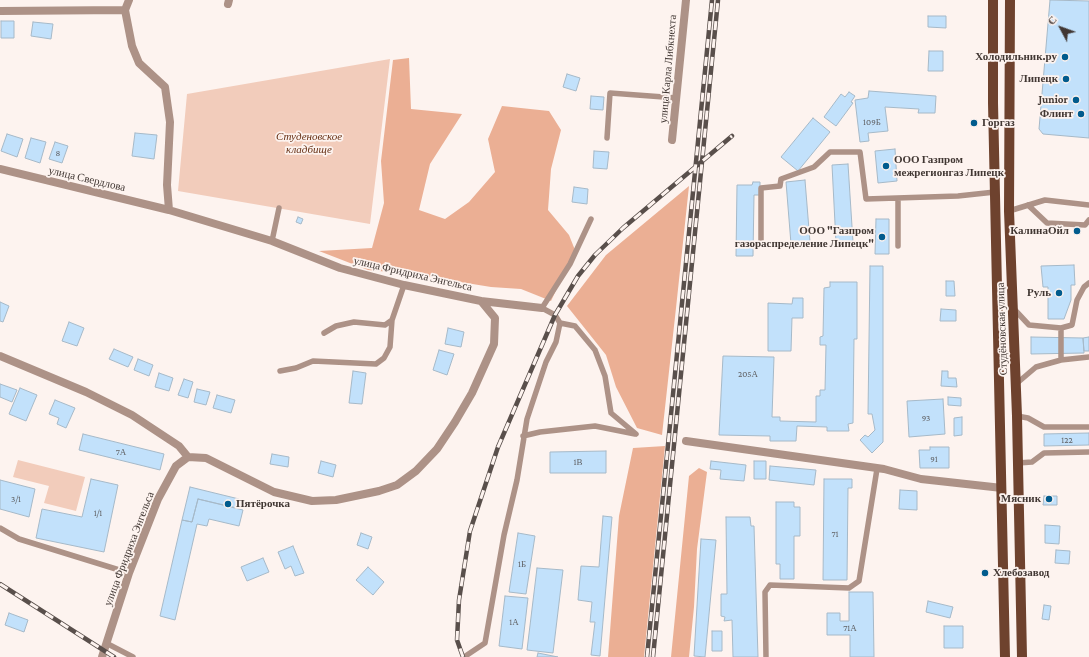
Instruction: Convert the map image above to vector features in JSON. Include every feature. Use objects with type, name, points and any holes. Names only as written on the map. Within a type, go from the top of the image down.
[{"type":"main road","name":"Студёновская улица","points":[[993,0],[993,103],[1005,657]]},
{"type":"main road","name":"Студёновская улица","points":[[1010,0],[1009,210],[1014,309],[1022,657]]},
{"type":"street","points":[[129,0],[125,10],[132,46],[139,62],[164,87],[170,122],[166,186],[169,210]]},
{"type":"street","name":"улица Карла Либкнехта","points":[[672,140],[686,0]]},
{"type":"street","points":[[0,11],[125,10]]},
{"type":"street","name":"улица Свердлова","points":[[0,169],[169,210]]},
{"type":"street","name":"улица Фридриха Энгельса","points":[[102,657],[129,573],[158,499],[176,466],[188,457],[206,458],[274,492],[312,500],[336,500],[379,491],[397,485],[416,471],[437,449],[472,393],[494,344],[496,318],[481,301],[404,285],[340,268],[272,241],[169,210]]},
{"type":"street","points":[[481,301],[542,308]]},
{"type":"street","points":[[0,356],[86,392],[132,415],[179,446],[188,457]]},
{"type":"street","points":[[686,441],[878,468],[921,478],[1002,488]]},
{"type":"lane","points":[[607,138],[610,93],[677,98]]},
{"type":"lane","points":[[761,243],[761,188],[780,186],[781,179],[814,167],[830,152],[860,152],[866,200],[958,196],[996,192]]},
{"type":"lane","points":[[898,198],[898,246]]},
{"type":"lane","points":[[1009,210],[1045,200],[1089,205]]},
{"type":"lane","points":[[1028,205],[1047,223],[1085,225],[1089,220]]},
{"type":"lane","points":[[272,241],[279,208]]},
{"type":"lane","points":[[464,657],[485,643],[504,535],[517,480],[523,436],[531,404],[546,362],[556,342],[560,323],[555,315],[542,308],[570,264],[591,219]]},
{"type":"lane","points":[[1014,309],[1029,325],[1061,328],[1072,325],[1077,300],[1084,287],[1089,283]]},
{"type":"lane","points":[[280,371],[296,368],[313,361],[376,364],[384,358],[390,346],[392,320],[404,285]]},
{"type":"lane","points":[[324,333],[336,326],[354,322],[385,325],[392,320]]},
{"type":"lane","points":[[523,436],[540,432],[595,426],[636,434],[611,413],[605,376],[595,350],[575,326],[560,323]]},
{"type":"lane","points":[[1061,328],[1061,360]]},
{"type":"lane","points":[[1015,384],[1036,367],[1061,360],[1089,357]]},
{"type":"lane","points":[[1017,416],[1028,418],[1044,428],[1089,427]]},
{"type":"lane","points":[[1018,463],[1032,462],[1044,453],[1089,452]]},
{"type":"lane","points":[[766,657],[765,592],[770,585],[849,588],[859,581],[878,468]]},
{"type":"lane","points":[[0,528],[19,539],[129,573]]},
{"type":"lane","points":[[106,643],[133,657]]},
{"type":"green space","name":"Студеновское кладбище","points":[[390,59],[370,224],[178,191],[187,94]]},
{"type":"green space","points":[[18,460],[85,477],[76,511],[44,503],[49,486],[13,477]]},
{"type":"shaded area","points":[[409,58],[411,109],[462,114],[430,164],[419,210],[445,219],[469,202],[495,172],[488,139],[502,106],[549,111],[561,130],[551,169],[548,210],[569,235],[575,250],[551,301],[521,289],[491,287],[411,274],[368,270],[319,251],[372,248],[384,203],[381,161],[393,60]]},
{"type":"shaded area","points":[[689,186],[662,435],[637,428],[616,387],[606,355],[567,306],[606,255]]},
{"type":"shaded area","points":[[665,446],[644,657],[608,657],[619,516],[633,448]]},
{"type":"shaded area","points":[[699,468],[707,472],[697,549],[694,607],[689,657],[671,657],[689,476]]},
{"type":"building","name":"Липецк","points":[[1050,0],[1089,1],[1089,138],[1043,134],[1039,129]]},
{"type":"building","points":[[928,16],[946,16],[946,28],[928,27]]},
{"type":"building","points":[[1,21],[14,21],[14,38],[1,38]]},
{"type":"building","points":[[33,22],[53,24],[51,39],[31,36]]},
{"type":"building","points":[[929,51],[943,51],[943,71],[928,71]]},
{"type":"building","points":[[567,74],[580,78],[576,91],[563,87]]},
{"type":"building","points":[[869,91],[936,96],[935,113],[918,113],[919,109],[885,107],[888,131],[868,133],[869,141],[860,142],[855,100],[868,98]]},
{"type":"building","points":[[849,92],[855,96],[851,102],[853,103],[836,126],[824,117],[841,94],[845,97]]},
{"type":"building","points":[[591,96],[604,97],[603,110],[590,109]]},
{"type":"building","points":[[813,118],[830,132],[798,171],[781,157]]},
{"type":"building","points":[[135,133],[157,135],[154,159],[132,156]]},
{"type":"building","points":[[7,134],[23,139],[17,157],[1,151]]},
{"type":"building","points":[[31,138],[46,142],[40,163],[25,158]]},
{"type":"building","points":[[55,142],[68,146],[62,163],[49,159]]},
{"type":"building","name":"ООО Газпром межрегионгаз Липецк","points":[[895,149],[897,181],[878,183],[875,151]]},
{"type":"building","points":[[594,151],[609,152],[607,169],[593,168]]},
{"type":"building","points":[[848,164],[853,242],[836,243],[832,165]]},
{"type":"building","points":[[805,180],[810,242],[791,244],[786,182]]},
{"type":"building","points":[[753,182],[760,182],[760,195],[754,195],[753,256],[736,256],[737,185],[752,185]]},
{"type":"building","points":[[574,187],[588,189],[587,204],[572,202]]},
{"type":"building","points":[[298,217],[303,219],[301,224],[296,222]]},
{"type":"building","name":"ООО \"Газпром газораспределение Липецк\"","points":[[876,219],[889,219],[889,254],[875,254]]},
{"type":"building","name":"Руль","points":[[1074,265],[1075,285],[1071,285],[1071,300],[1064,319],[1048,319],[1048,287],[1043,287],[1041,266]]},
{"type":"building","points":[[870,266],[883,266],[883,442],[872,453],[860,440],[865,435],[868,437],[875,430],[872,414],[868,414]]},
{"type":"building","points":[[946,281],[954,281],[955,296],[946,296]]},
{"type":"building","points":[[830,282],[857,282],[857,339],[854,339],[853,423],[848,424],[849,431],[827,431],[827,427],[797,426],[796,441],[770,441],[770,436],[719,435],[723,356],[774,357],[772,417],[780,417],[780,421],[816,422],[816,396],[820,396],[820,390],[825,390],[826,345],[820,345],[820,337],[823,336],[824,288],[830,287]]},
{"type":"building","points":[[793,298],[803,298],[803,318],[792,318],[791,351],[768,351],[768,303],[792,304]]},
{"type":"building","points":[[0,302],[9,306],[3,322],[0,321]]},
{"type":"building","points":[[941,309],[956,310],[956,321],[940,321]]},
{"type":"building","points":[[69,322],[84,328],[77,346],[62,341]]},
{"type":"building","points":[[448,328],[464,332],[461,347],[445,344]]},
{"type":"building","points":[[1031,337],[1083,338],[1084,353],[1031,354]]},
{"type":"building","points":[[1089,337],[1089,351],[1084,351],[1083,338]]},
{"type":"building","points":[[114,349],[133,357],[128,367],[109,359]]},
{"type":"building","points":[[439,350],[454,354],[447,375],[433,370]]},
{"type":"building","points":[[138,359],[153,365],[149,376],[134,370]]},
{"type":"building","points":[[353,371],[366,373],[362,404],[349,403]]},
{"type":"building","points":[[942,371],[948,371],[948,378],[956,378],[957,387],[941,386]]},
{"type":"building","points":[[159,373],[173,378],[169,391],[155,387]]},
{"type":"building","points":[[184,379],[193,382],[188,398],[178,395]]},
{"type":"building","points":[[0,384],[17,390],[12,402],[0,397]]},
{"type":"building","points":[[20,388],[37,395],[26,421],[9,414]]},
{"type":"building","points":[[197,389],[210,392],[206,405],[194,402]]},
{"type":"building","points":[[217,395],[235,400],[231,413],[213,408]]},
{"type":"building","points":[[948,397],[961,398],[961,406],[948,405]]},
{"type":"building","points":[[943,399],[945,434],[909,437],[907,401]]},
{"type":"building","points":[[55,400],[75,408],[66,428],[57,424],[59,418],[49,414]]},
{"type":"building","points":[[962,417],[962,435],[954,436],[954,418]]},
{"type":"building","points":[[1089,433],[1089,445],[1044,446],[1044,434]]},
{"type":"building","points":[[83,434],[164,454],[160,470],[79,450]]},
{"type":"building","points":[[930,447],[949,447],[949,468],[920,468],[919,450],[930,450]]},
{"type":"building","points":[[606,451],[606,473],[550,473],[550,452]]},
{"type":"building","points":[[272,454],[289,457],[288,467],[270,464]]},
{"type":"building","points":[[321,461],[336,465],[333,477],[318,473]]},
{"type":"building","points":[[711,461],[746,465],[744,481],[720,479],[721,470],[710,469]]},
{"type":"building","points":[[754,461],[766,461],[766,479],[754,479]]},
{"type":"building","points":[[770,466],[816,470],[814,485],[769,480]]},
{"type":"building","points":[[91,479],[118,485],[104,552],[36,538],[42,509],[82,517]]},
{"type":"building","points":[[824,479],[852,479],[852,488],[848,488],[847,580],[823,580]]},
{"type":"building","points":[[0,480],[35,489],[29,517],[0,509]]},
{"type":"building","name":"Пятёрочка","points":[[190,487],[239,499],[237,508],[198,499],[192,522],[182,520]]},
{"type":"building","points":[[900,490],[917,491],[917,510],[899,509]]},
{"type":"building","points":[[1044,496],[1057,496],[1057,505],[1043,505]]},
{"type":"building","points":[[198,499],[243,510],[239,526],[209,519],[207,526],[197,524],[175,620],[160,616],[182,520],[192,522]]},
{"type":"building","points":[[776,502],[794,502],[794,507],[800,507],[800,536],[794,536],[794,579],[780,579],[780,564],[776,564]]},
{"type":"building","points":[[603,516],[612,517],[600,656],[591,655],[595,622],[590,622],[592,602],[578,600],[581,566],[599,567]]},
{"type":"building","points":[[726,517],[750,517],[751,526],[754,526],[758,657],[733,657],[732,620],[724,621],[725,617],[721,616],[721,594],[727,594]]},
{"type":"building","points":[[1045,525],[1060,526],[1059,544],[1045,543]]},
{"type":"building","points":[[361,533],[372,537],[368,549],[357,545]]},
{"type":"building","points":[[518,533],[535,536],[526,594],[509,592]]},
{"type":"building","points":[[701,539],[716,540],[705,657],[694,656]]},
{"type":"building","points":[[293,546],[304,573],[295,576],[291,566],[285,569],[278,552]]},
{"type":"building","points":[[1056,550],[1070,551],[1069,564],[1055,563]]},
{"type":"building","points":[[263,558],[269,572],[247,581],[241,567]]},
{"type":"building","points":[[368,567],[384,582],[373,595],[356,580]]},
{"type":"building","points":[[537,568],[563,570],[553,653],[527,650]]},
{"type":"building","points":[[849,592],[873,592],[874,657],[850,657],[850,635],[827,635],[827,613],[840,613],[840,621],[849,621]]},
{"type":"building","points":[[505,596],[528,598],[522,649],[499,646]]},
{"type":"building","points":[[928,601],[953,607],[950,618],[926,612]]},
{"type":"building","points":[[1044,605],[1051,606],[1049,620],[1042,619]]},
{"type":"building","points":[[9,613],[28,620],[24,632],[5,625]]},
{"type":"building","points":[[944,626],[963,626],[963,648],[944,648]]},
{"type":"building","points":[[712,631],[722,631],[722,651],[712,651]]},
{"type":"building","points":[[538,653],[558,657],[537,657]]},
{"type":"railway","points":[[647,657],[712,0]]},
{"type":"railway","points":[[653,657],[718,0]]},
{"type":"railway","points":[[463,657],[457,640],[459,600],[470,531],[498,447],[555,315],[578,276],[595,255],[623,228],[732,136]]},
{"type":"railway","points":[[0,584],[114,657]]},
{"type":"place","name":"Холодильник.ру","points":[[1065,57]]},
{"type":"place","name":"Липецк","points":[[1066,79]]},
{"type":"place","name":"Junior","points":[[1076,100]]},
{"type":"place","name":"Флинт","points":[[1081,114]]},
{"type":"place","name":"Горгаз","points":[[974,123]]},
{"type":"place","name":"ООО Газпром межрегионгаз Липецк","points":[[886,166]]},
{"type":"place","name":"КалинаОйл","points":[[1077,231]]},
{"type":"place","name":"ООО \"Газпром газораспределение Липецк\"","points":[[882,237]]},
{"type":"place","name":"Руль","points":[[1059,293]]},
{"type":"place","name":"Мясник","points":[[1049,499]]},
{"type":"place","name":"Пятёрочка","points":[[228,504]]},
{"type":"place","name":"Хлебозавод","points":[[985,573]]}]
